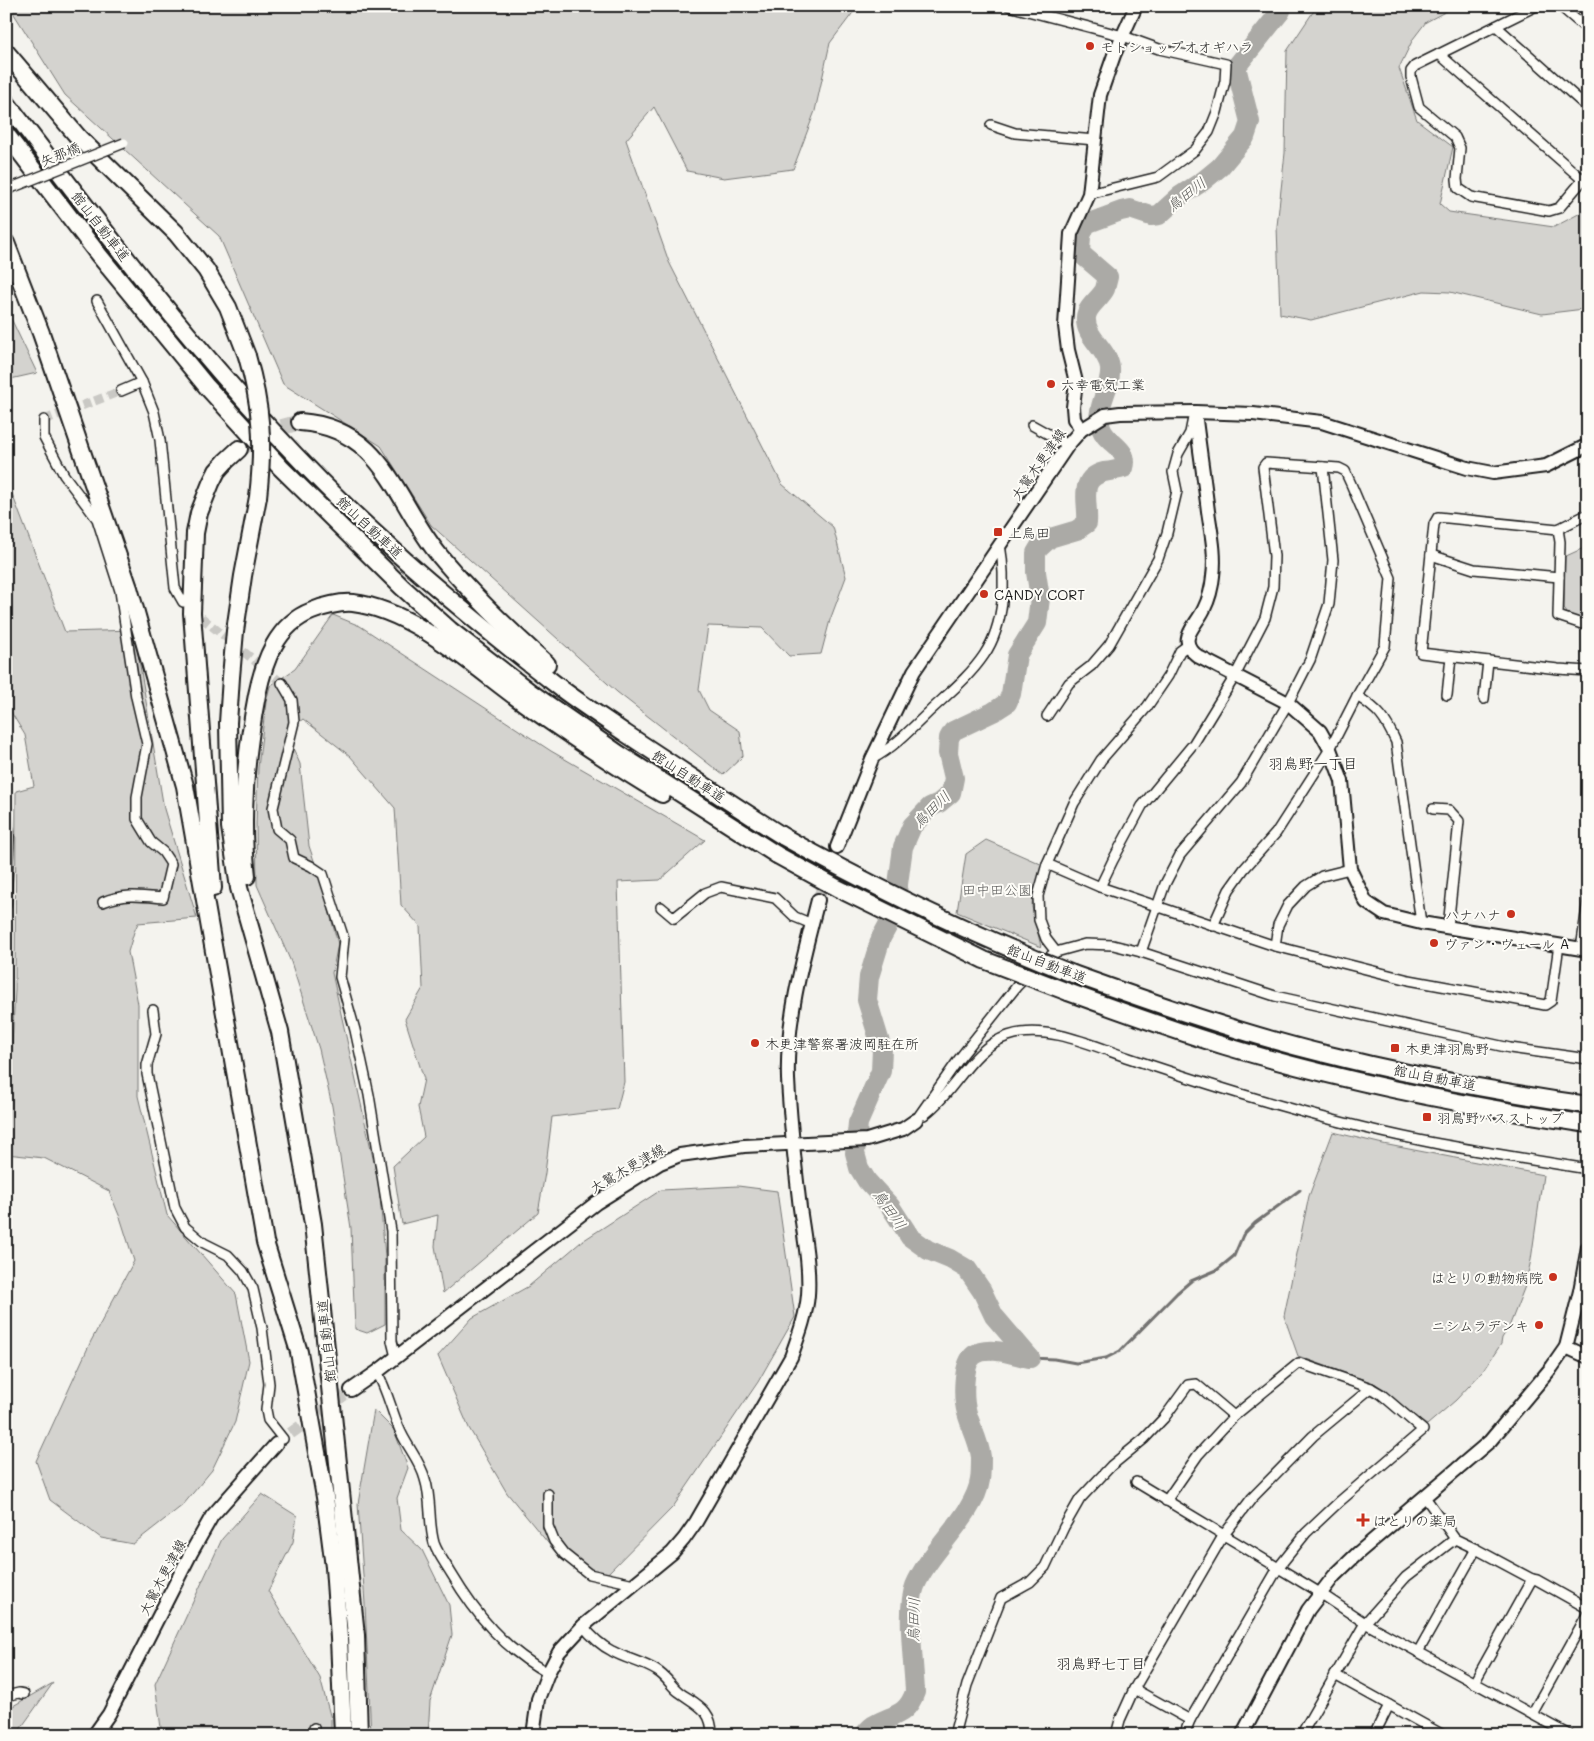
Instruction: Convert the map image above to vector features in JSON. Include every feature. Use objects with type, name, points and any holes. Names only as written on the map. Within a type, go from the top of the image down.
[{"type":"highway","points":[[6,52],[79,138],[176,233],[206,270],[228,307],[247,356],[260,407],[262,464],[235,631],[228,723],[230,827],[239,888],[257,952]]},
{"type":"highway","name":"館山自動車道","points":[[6,102],[113,243],[174,318],[222,374],[347,507],[409,564],[564,691],[689,776],[784,837],[846,872],[976,935],[1073,974],[1231,1028],[1321,1053],[1452,1081],[1588,1105]]},
{"type":"highway","name":"館山自動車道","points":[[6,134],[98,254],[207,387],[281,468],[402,587],[450,630],[530,692],[619,754],[777,855],[837,888],[984,960],[1128,1014],[1225,1046],[1320,1072],[1440,1098],[1588,1124]]},
{"type":"highway","points":[[6,243],[41,332],[129,588],[185,786],[221,989]]},
{"type":"highway","points":[[300,422],[317,423],[342,431],[359,442],[376,459],[438,554],[494,616],[550,667],[564,691]]},
{"type":"highway","points":[[221,989],[192,613],[194,543],[199,513],[207,490],[217,471],[239,449]]},
{"type":"highway","points":[[257,952],[246,864],[245,826],[246,781],[261,675],[274,644],[292,621],[306,613],[335,604],[351,603],[374,608],[417,626],[575,740],[627,774],[747,844],[777,855]]},
{"type":"highway","name":"館山自動車道","points":[[257,952],[280,1032],[313,1224],[356,1636],[359,1735]]},
{"type":"highway","name":"館山自動車道","points":[[221,989],[265,1242],[299,1352],[325,1497],[334,1567],[339,1630],[343,1735]]},
{"type":"street","points":[[1009,6],[1123,36],[1159,49],[1226,64],[1217,112],[1209,132],[1195,150],[1158,177],[1089,194]]},
{"type":"street","name":"大鷲木更津線","points":[[837,847],[872,759],[914,671],[1068,445],[1081,430],[1074,420],[1073,407],[1076,382],[1068,350],[1065,326],[1071,234],[1089,194],[1100,95],[1136,6]]},
{"type":"street","points":[[1439,54],[1585,177],[1559,208],[1549,211],[1471,197],[1458,188],[1460,148],[1455,137],[1419,107],[1410,77],[1411,70],[1415,66],[1439,54],[1496,26],[1536,6]]},
{"type":"street","points":[[1560,6],[1588,30]]},
{"type":"street","points":[[1496,26],[1588,108]]},
{"type":"street","points":[[991,125],[1015,133],[1095,140]]},
{"type":"street","name":"矢那橋","points":[[6,190],[124,143]]},
{"type":"street","points":[[97,301],[142,382],[154,412],[160,440],[175,588],[183,602]]},
{"type":"street","points":[[121,391],[142,382]]},
{"type":"street","points":[[1081,430],[1105,415],[1120,413],[1195,412],[1253,414],[1322,422],[1458,465],[1493,473],[1546,466],[1588,445]]},
{"type":"street","points":[[1195,412],[1213,547],[1213,575],[1204,608],[1187,638],[1187,646],[1199,657],[1288,703],[1320,731],[1330,749],[1342,781],[1350,869],[1366,902],[1384,914],[1421,923],[1584,949],[1588,900]]},
{"type":"street","points":[[1047,716],[1070,684],[1092,666],[1109,645],[1158,559],[1167,533],[1177,491],[1173,472],[1178,454],[1190,432],[1195,412]]},
{"type":"street","points":[[44,420],[44,437],[64,475],[97,519],[120,591],[136,697],[147,744],[137,797],[137,819],[151,842],[163,852],[171,864],[162,898],[128,895],[104,902]]},
{"type":"street","points":[[1032,425],[1068,445]]},
{"type":"street","points":[[1100,887],[1142,806],[1194,743],[1235,676],[1265,618],[1273,587],[1274,556],[1263,467],[1266,463],[1339,468],[1345,471],[1391,578],[1385,646],[1330,749],[1276,833],[1244,869],[1229,890],[1213,926]]},
{"type":"street","points":[[1141,952],[1156,906],[1180,855],[1241,783],[1288,703],[1310,660],[1329,604],[1333,560],[1322,467]]},
{"type":"street","points":[[1588,514],[1558,529],[1438,517],[1434,524],[1421,653],[1588,671]]},
{"type":"street","points":[[1558,529],[1560,542],[1558,616],[1588,626]]},
{"type":"street","points":[[872,759],[889,750],[968,675],[984,656],[998,624],[1002,598],[1003,561],[1000,544]]},
{"type":"street","points":[[1431,555],[1474,568],[1559,577]]},
{"type":"street","points":[[1056,952],[1046,939],[1039,920],[1038,896],[1047,864],[1074,803],[1101,760],[1147,707],[1168,676],[1180,651],[1187,646]]},
{"type":"street","points":[[1447,696],[1451,657]]},
{"type":"street","points":[[1484,699],[1488,661]]},
{"type":"street","points":[[282,683],[292,700],[294,722],[273,808],[277,829],[290,840],[294,858],[323,874],[344,939],[340,977],[355,1030],[369,1095],[391,1232],[392,1340],[396,1357]]},
{"type":"street","points":[[1357,696],[1374,707],[1387,722],[1396,742],[1421,923]]},
{"type":"street","points":[[6,805],[9,836],[6,905]]},
{"type":"street","points":[[1433,809],[1449,810],[1459,822],[1448,927]]},
{"type":"street","points":[[1047,864],[1100,887],[1275,946],[1409,980],[1545,1005],[1552,1001],[1559,945]]},
{"type":"street","points":[[1275,946],[1278,925],[1288,905],[1306,886],[1322,876],[1350,869]]},
{"type":"street","points":[[661,907],[674,918],[705,893],[721,887],[775,898],[796,917],[812,924]]},
{"type":"street","points":[[533,1735],[538,1699],[559,1652],[582,1626],[672,1553],[684,1539],[696,1522],[791,1357],[798,1338],[805,1316],[808,1296],[808,1270],[792,1144],[788,1078],[789,1038],[793,1008],[818,900]]},
{"type":"street","points":[[916,1120],[959,1059],[1016,986],[1038,965],[1056,952],[1085,944],[1113,945],[1141,952],[1275,996],[1510,1048],[1588,1059]]},
{"type":"street","points":[[153,1010],[156,1034],[147,1066],[147,1074],[175,1208],[185,1227],[204,1243],[228,1255],[243,1271],[253,1289],[262,1328],[269,1384],[266,1410],[268,1420],[279,1442]]},
{"type":"street","points":[[916,1120],[934,1107],[947,1094],[968,1064],[993,1043],[1009,1035],[1035,1032],[1071,1038],[1200,1082],[1318,1116],[1438,1144],[1588,1169]]},
{"type":"street","name":"大鷲木更津線","points":[[351,1390],[596,1203],[660,1163],[680,1155],[744,1146],[867,1140],[904,1129],[916,1120]]},
{"type":"street","points":[[1242,1735],[1308,1610],[1334,1576],[1355,1555],[1490,1440],[1542,1379],[1566,1347],[1580,1291],[1588,1247]]},
{"type":"street","points":[[1566,1347],[1588,1357]]},
{"type":"street","points":[[1166,1501],[1198,1455],[1234,1416],[1299,1363],[1371,1388],[1381,1394],[1423,1430],[1306,1533],[1278,1568],[1190,1720],[1184,1735]]},
{"type":"street","points":[[377,1372],[384,1384],[399,1429],[424,1474],[429,1495],[431,1531],[435,1545],[442,1558],[465,1596],[497,1636],[527,1662],[548,1673]]},
{"type":"street","points":[[954,1735],[967,1685],[1001,1598],[1030,1582],[1045,1567],[1080,1499],[1111,1466],[1144,1439],[1164,1418],[1188,1384],[1196,1384],[1234,1416]]},
{"type":"street","points":[[1116,1735],[1120,1720],[1134,1689],[1223,1536],[1252,1498],[1313,1436],[1371,1388]]},
{"type":"street","name":"大鷲木更津線","points":[[94,1735],[109,1714],[191,1553],[212,1516],[279,1442]]},
{"type":"street","points":[[1136,1482],[1320,1593],[1365,1623],[1570,1735]]},
{"type":"street","points":[[548,1494],[548,1526],[554,1541],[564,1554],[589,1574],[634,1584]]},
{"type":"street","points":[[1424,1497],[1455,1539],[1537,1580],[1588,1611],[1532,1714]]},
{"type":"street","points":[[1301,1735],[1365,1623],[1406,1577],[1455,1539]]},
{"type":"street","points":[[1418,1652],[1476,1549]]},
{"type":"street","points":[[1474,1682],[1532,1579]]},
{"type":"street","points":[[582,1626],[593,1638],[611,1651],[642,1663],[669,1679],[677,1690],[698,1704],[708,1714],[711,1721],[712,1735]]},
{"type":"street","points":[[1335,1676],[1443,1735]]},
{"type":"street","points":[[1134,1689],[1190,1720]]},
{"type":"street","points":[[6,1696],[19,1693],[24,1694]]},
{"type":"street","points":[[1374,1735],[1389,1705]]},
{"type":"green space","points":[[9,6],[858,6],[830,43],[815,111],[793,169],[724,178],[687,171],[654,107],[626,140],[669,262],[782,484],[833,527],[846,577],[830,620],[821,654],[789,656],[762,628],[708,626],[699,690],[709,710],[740,731],[743,756],[723,775],[617,692],[431,525],[381,446],[283,384],[219,236],[65,95]]},
{"type":"green space","points":[[1317,6],[1456,6],[1426,22],[1413,39],[1399,68],[1417,120],[1453,147],[1440,204],[1449,212],[1554,227],[1588,209],[1588,306],[1584,309],[1542,314],[1450,292],[1424,291],[1311,320],[1280,314],[1277,226],[1285,153],[1287,51]]},
{"type":"green space","points":[[6,308],[37,373],[6,380]]},
{"type":"green space","points":[[6,478],[65,632],[134,630],[164,809],[197,918],[138,923],[134,932],[128,952],[138,1004],[138,1096],[167,1215],[236,1294],[249,1361],[235,1422],[212,1470],[183,1505],[133,1544],[101,1538],[50,1500],[36,1461],[91,1341],[134,1261],[121,1220],[109,1191],[44,1158],[6,1154],[15,990],[16,791],[34,786],[25,735],[6,704]]},
{"type":"green space","points":[[1588,546],[1588,621],[1568,615],[1564,608],[1564,557]]},
{"type":"green space","points":[[333,615],[360,626],[551,751],[705,840],[660,880],[618,882],[624,1082],[617,1109],[552,1117],[538,1213],[443,1293],[435,1246],[438,1215],[402,1224],[393,1166],[424,1137],[418,1107],[424,1079],[405,1019],[423,988],[420,926],[401,905],[395,808],[350,756],[303,719],[286,732],[300,764],[309,846],[321,881],[338,944],[332,973],[379,1185],[385,1257],[385,1324],[367,1333],[355,1329],[351,1228],[332,1106],[319,1049],[291,962],[257,885],[256,824],[258,768],[266,702],[270,686],[295,669]]},
{"type":"green space","name":"田中田公園","points":[[986,840],[1043,865],[1033,891],[1032,907],[1041,947],[957,912],[966,854]]},
{"type":"green space","points":[[1333,1132],[1383,1144],[1543,1175],[1531,1260],[1525,1286],[1509,1327],[1502,1338],[1501,1344],[1483,1371],[1456,1400],[1427,1425],[1414,1419],[1376,1384],[1298,1356],[1284,1316],[1309,1196]]},
{"type":"green space","points":[[738,1186],[777,1191],[795,1317],[758,1382],[673,1507],[603,1578],[557,1554],[507,1493],[469,1428],[438,1356],[472,1318],[529,1286],[581,1242],[661,1190]]},
{"type":"green space","points":[[374,1410],[394,1430],[408,1468],[397,1498],[401,1530],[422,1550],[449,1605],[452,1635],[430,1701],[428,1735],[371,1735],[358,1504]]},
{"type":"green space","points":[[262,1494],[297,1516],[293,1542],[268,1591],[320,1678],[331,1719],[331,1735],[162,1735],[155,1684],[222,1539]]},
{"type":"green space","points":[[53,1683],[16,1735],[6,1735],[6,1710]]},
{"type":"waterway","name":"鳥田川","points":[[1030,1358],[994,1316],[982,1291],[967,1269],[950,1259],[928,1250],[910,1237],[890,1206],[867,1181],[859,1168],[855,1153],[858,1123],[881,1071],[882,1049],[867,1000],[869,977],[881,938],[894,914],[903,847],[912,826],[930,807],[939,803],[951,793],[954,778],[948,753],[949,738],[953,731],[993,712],[1007,703],[1011,694],[1017,655],[1037,623],[1040,598],[1036,572],[1036,553],[1050,538],[1077,530],[1087,523],[1086,492],[1090,480],[1104,472],[1124,468],[1124,456],[1104,433],[1099,420],[1110,368],[1105,355],[1089,331],[1086,317],[1089,309],[1105,289],[1108,277],[1080,253],[1081,236],[1086,224],[1130,209],[1151,216],[1159,215],[1180,196],[1220,167],[1245,137],[1250,122],[1236,67],[1281,11],[1281,6]]},
{"type":"waterway","points":[[1030,1358],[1054,1359],[1076,1363],[1106,1358],[1120,1351],[1191,1281],[1217,1270],[1234,1256],[1243,1235],[1255,1223],[1300,1190]]},
{"type":"waterway","name":"鳥田川","points":[[864,1735],[874,1725],[900,1713],[912,1700],[915,1692],[911,1608],[915,1586],[930,1560],[970,1506],[980,1480],[981,1457],[979,1445],[967,1413],[965,1400],[964,1382],[967,1366],[974,1355],[986,1351],[1030,1358]]},
{"type":"tunnel","points":[[44,420],[121,391]]},
{"type":"tunnel","points":[[239,449],[272,430],[300,422]]},
{"type":"tunnel","points":[[191,609],[282,683]]},
{"type":"tunnel","points":[[818,900],[837,847]]},
{"type":"tunnel","points":[[276,1444],[351,1390]]},
{"type":"place","name":"モトショップオオギハラ","points":[[1090,46]]},
{"type":"place","name":"六幸電気工業","points":[[1051,384]]},
{"type":"place","name":"上烏田","points":[[998,532]]},
{"type":"place","name":"CANDY CORT","points":[[984,594]]},
{"type":"place","name":"ハナハナ","points":[[1511,914]]},
{"type":"place","name":"ヴァン・ヴェール A","points":[[1434,943]]},
{"type":"place","name":"木更津警察署波岡駐在所","points":[[755,1043]]},
{"type":"place","name":"木更津羽鳥野","points":[[1395,1048]]},
{"type":"place","name":"羽鳥野バスストップ","points":[[1427,1117]]},
{"type":"place","name":"はとりの動物病院","points":[[1553,1277]]},
{"type":"place","name":"ニシムラデンキ","points":[[1539,1325]]},
{"type":"place","name":"はとりの薬局","points":[[1363,1520]]},
{"type":"district","name":"羽鳥野一丁目","points":[[1313,763]]},
{"type":"district","name":"羽鳥野七丁目","points":[[1101,1663]]}]
